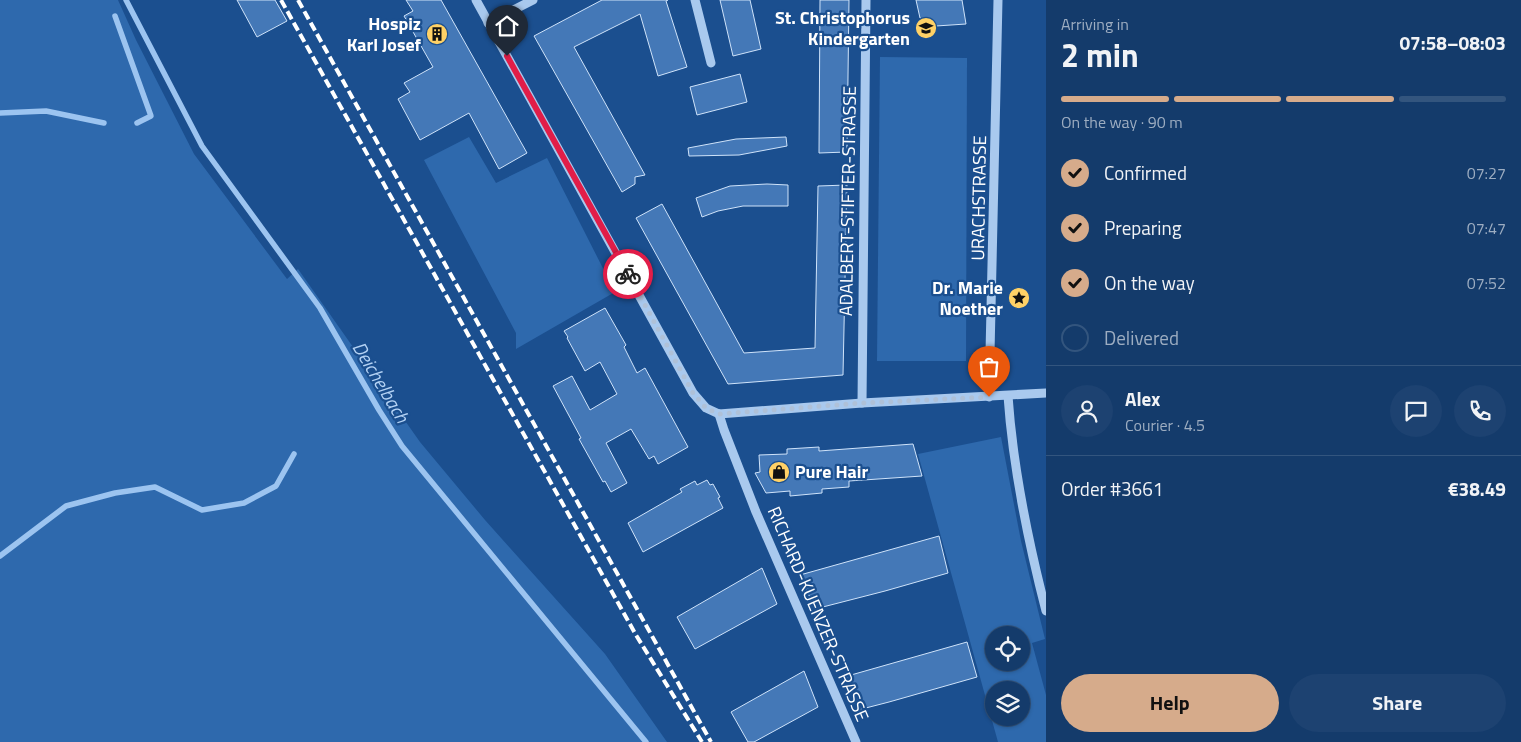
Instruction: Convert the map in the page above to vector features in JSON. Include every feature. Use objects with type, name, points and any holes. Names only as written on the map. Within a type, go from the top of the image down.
[{"type":"street","points":[[476,0],[693,393],[706,408],[719,414],[862,403],[1046,393]]},
{"type":"street","points":[[488,22],[533,0]]},
{"type":"street","points":[[695,0],[711,63]]},
{"type":"street","name":"ADALBERT-STIFTER-STRASSE","points":[[862,403],[866,0]]},
{"type":"street","name":"URACHSTRASSE","points":[[989,397],[998,0]]},
{"type":"street","points":[[1008,396],[1010,434],[1032,554],[1046,611]]},
{"type":"street","name":"RICHARD-KUENZER-STRASSE","points":[[719,414],[756,512],[856,742]]},
{"type":"shaded area","points":[[0,0],[118,0],[136,40],[194,154],[287,279],[298,269],[420,442],[485,520],[605,654],[667,742],[0,742]]},
{"type":"shaded area","points":[[880,57],[967,58],[966,361],[877,361]]},
{"type":"shaded area","points":[[469,137],[496,183],[547,158],[615,292],[516,349],[516,333],[424,160]]},
{"type":"shaded area","points":[[1001,437],[1021,541],[1045,639],[1032,643],[1046,695],[1046,742],[998,742],[994,726],[1030,726],[1030,681],[985,681],[985,695],[918,454]]},
{"type":"building","points":[[237,0],[275,0],[287,21],[257,37]]},
{"type":"building","points":[[406,0],[441,0],[527,153],[499,169],[469,113],[420,140],[398,99],[410,92],[404,83],[433,67],[404,16],[413,11]]},
{"type":"building","points":[[602,0],[668,0],[666,1],[687,67],[658,76],[640,14],[574,47],[645,175],[635,177],[635,184],[622,192],[534,36]]},
{"type":"building","points":[[720,0],[750,0],[761,49],[733,56]]},
{"type":"building","points":[[820,0],[849,0],[847,152],[819,153]]},
{"type":"building","points":[[916,0],[962,0],[966,24],[936,26],[920,18]]},
{"type":"building","points":[[740,74],[747,102],[697,115],[690,87]]},
{"type":"building","points":[[786,137],[787,146],[739,155],[689,156],[688,148],[736,139]]},
{"type":"building","points":[[788,185],[788,206],[743,206],[718,211],[702,217],[696,198],[730,186]]},
{"type":"building","points":[[847,185],[843,375],[728,384],[636,218],[662,204],[744,353],[815,348],[818,186]]},
{"type":"building","points":[[605,308],[626,345],[624,347],[637,373],[645,368],[688,447],[658,464],[654,456],[649,459],[631,429],[606,443],[627,483],[611,492],[605,481],[603,482],[579,439],[581,438],[553,386],[572,376],[590,410],[617,394],[600,362],[585,371],[564,331]]},
{"type":"building","points":[[913,444],[922,476],[849,481],[849,487],[822,489],[822,493],[790,496],[790,491],[766,493],[755,473],[760,472],[759,455],[787,454],[787,449],[819,447],[819,451]]},
{"type":"building","points":[[707,480],[710,485],[713,484],[723,508],[643,552],[628,523],[682,492],[680,489],[695,481],[697,485]]},
{"type":"building","points":[[939,536],[948,573],[885,591],[815,609],[800,575]]},
{"type":"building","points":[[762,568],[777,604],[695,649],[677,617]]},
{"type":"building","points":[[967,642],[977,677],[858,710],[844,677]]},
{"type":"building","points":[[804,671],[818,707],[754,742],[748,742],[731,712]]},
{"type":"waterway","name":"Deichelbach","points":[[126,0],[202,146],[320,308],[402,446],[646,742]]},
{"type":"waterway","points":[[115,16],[151,116],[137,123]]},
{"type":"waterway","points":[[0,113],[46,111],[104,123]]},
{"type":"waterway","points":[[0,556],[66,506],[115,493],[155,487],[202,510],[244,503],[276,486],[294,454]]},
{"type":"railway","points":[[281,0],[636,635],[702,742]]},
{"type":"railway","points":[[298,0],[711,742]]},
{"type":"way so far","points":[[628,274],[693,393],[706,408],[719,414],[862,403],[989,397]]},
{"type":"place","name":"St. Christophorus Kindergarten","points":[[926,28]]},
{"type":"place","name":"Hospiz Karl Josef","points":[[437,34]]},
{"type":"place","name":"Dr. Marie Noether","points":[[1019,298]]},
{"type":"place","name":"Pure Hair","points":[[779,472]]},
{"type":"route","points":[[507,56],[628,274]]}]
